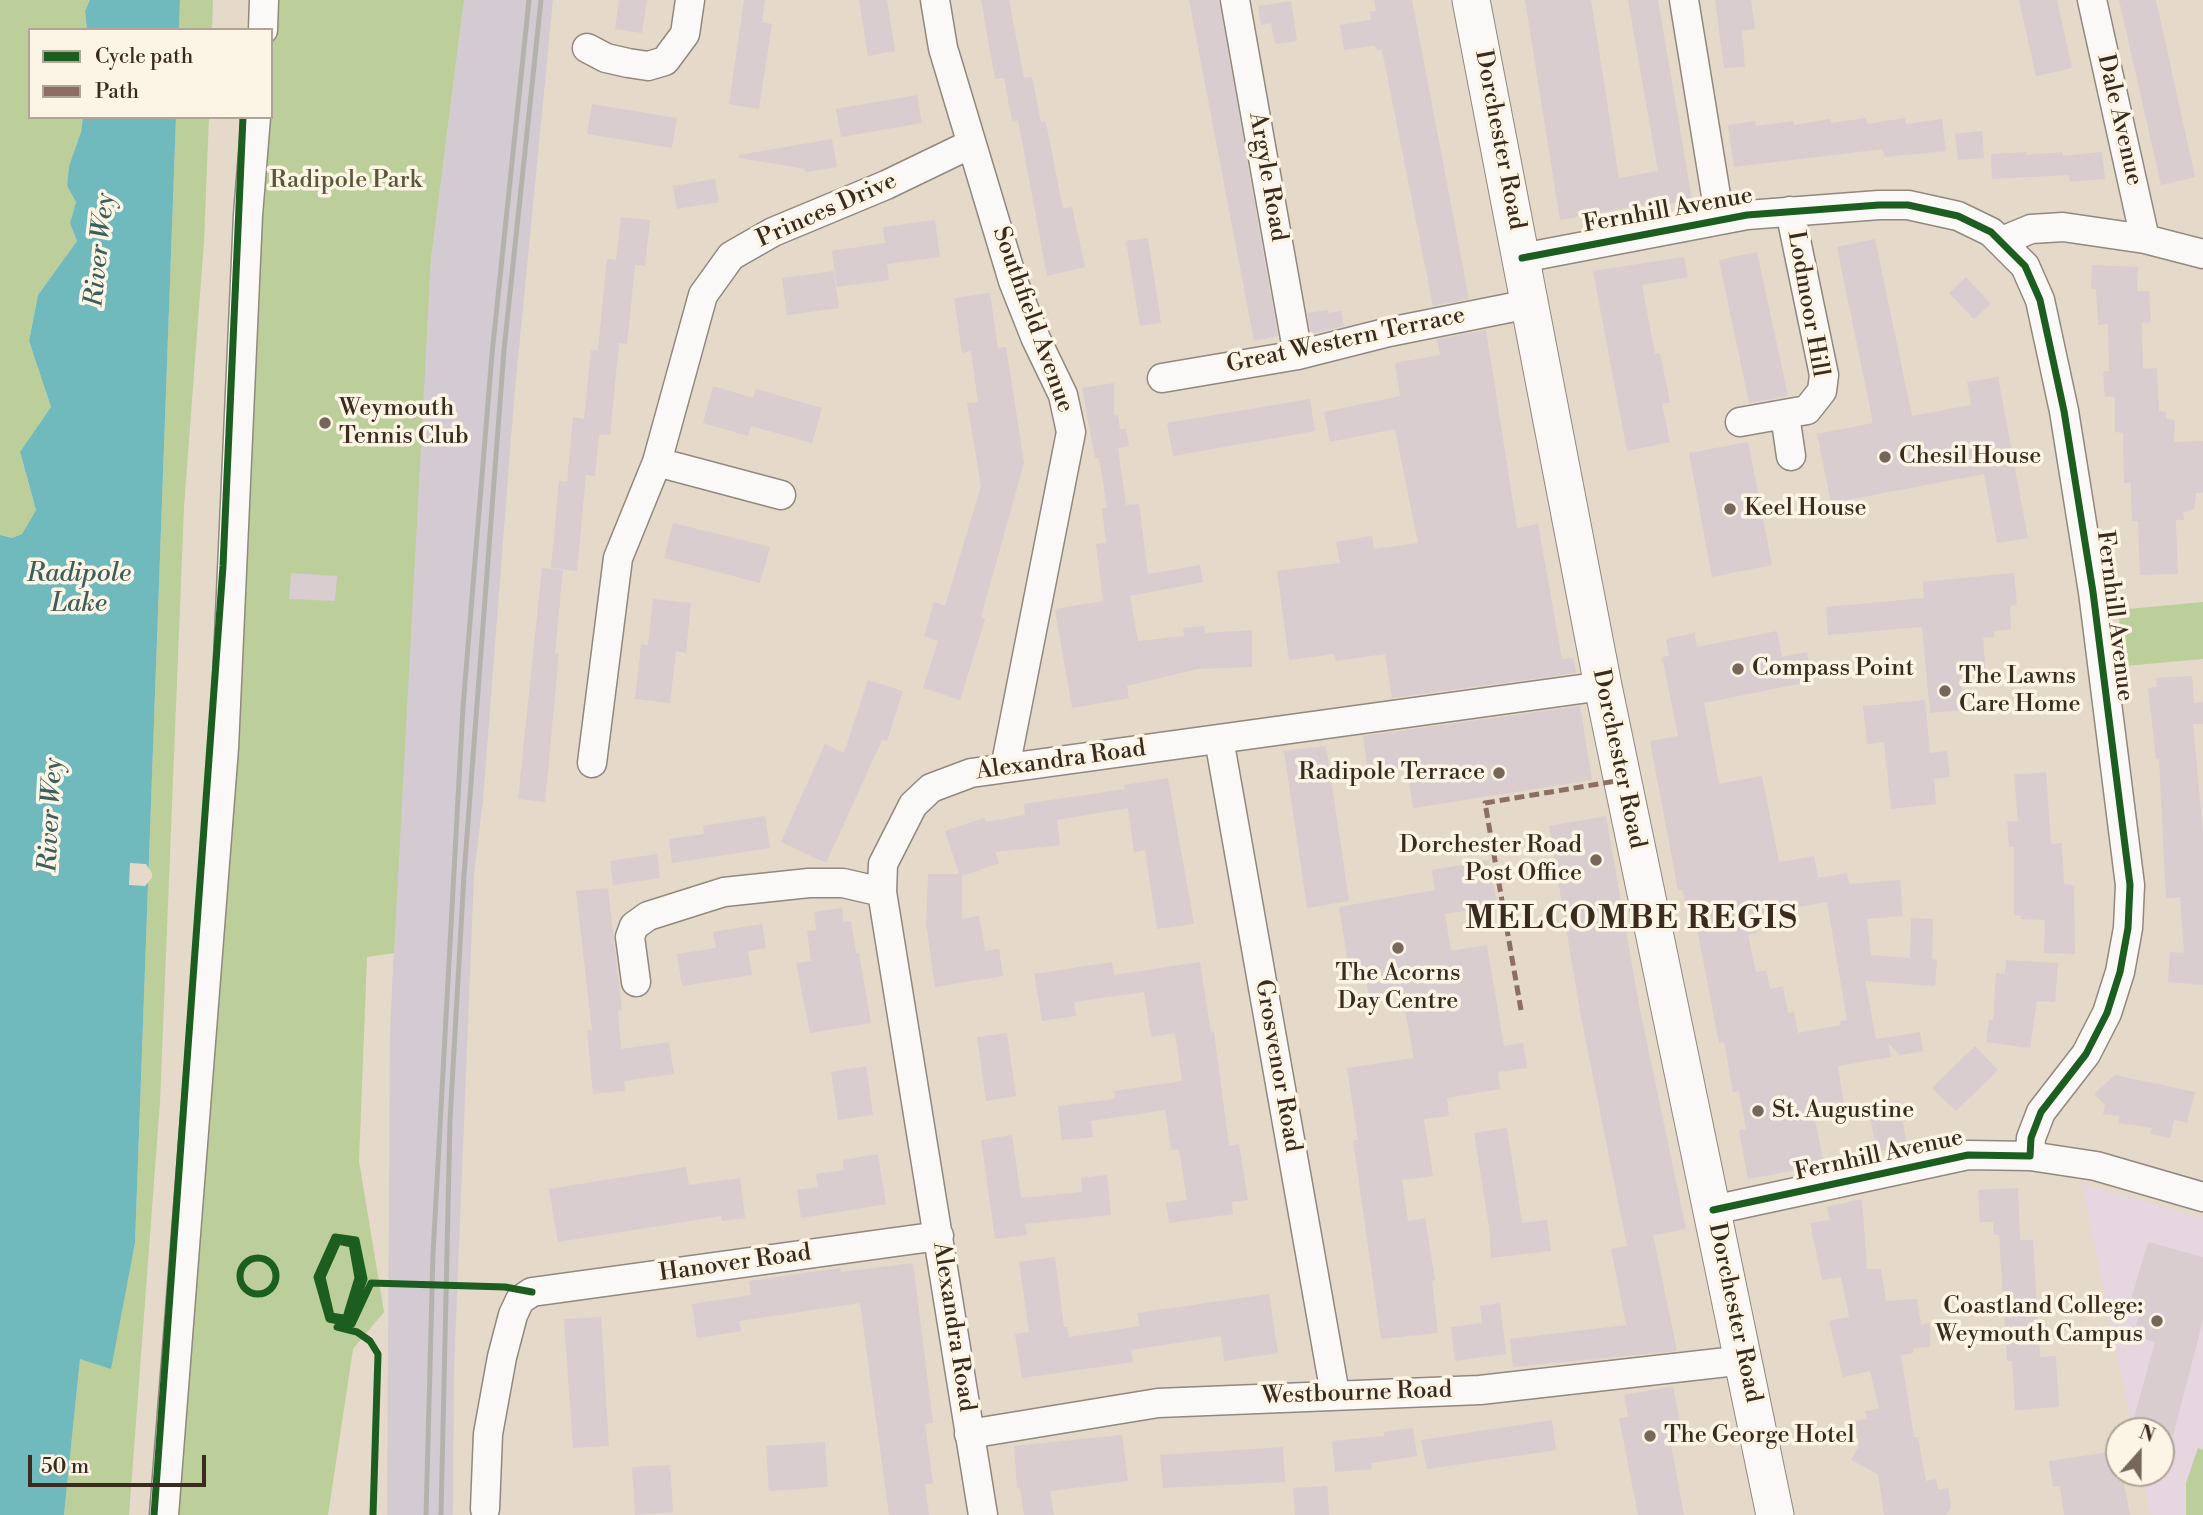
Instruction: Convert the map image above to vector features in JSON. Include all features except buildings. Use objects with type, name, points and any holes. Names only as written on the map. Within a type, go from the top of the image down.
[{"type":"main road","name":"Dorchester Road","points":[[1471,0],[1603,686],[1745,1360],[1775,1515]]},
{"type":"street","points":[[263,28],[264,0]]},
{"type":"street","points":[[587,48],[606,58],[628,64],[648,66],[665,61],[685,34],[690,0]]},
{"type":"street","name":"Southfield Avenue","points":[[935,0],[943,48],[1013,281],[1036,339],[1063,395],[1071,432],[1005,768]]},
{"type":"street","name":"Argyle Road","points":[[1235,0],[1298,355]]},
{"type":"street","points":[[1684,0],[1720,220]]},
{"type":"street","name":"Dale Avenue","points":[[2092,0],[2146,239]]},
{"type":"street","points":[[164,1515],[224,748],[247,238],[256,119]]},
{"type":"street","name":"Princes Drive","points":[[592,763],[618,558],[657,462],[703,295],[731,257],[773,232],[886,185],[971,144]]},
{"type":"street","name":"Fernhill Avenue","points":[[1522,258],[1720,220],[1790,211],[1908,205],[1958,216],[1985,228],[2002,241],[2025,266],[2037,291],[2064,411],[2093,592],[2130,885],[2128,928],[2120,972],[2107,1013],[2086,1054],[2041,1112],[2031,1138],[2030,1156],[1968,1155],[1713,1210]]},
{"type":"street","name":"Lodmoor Hill","points":[[1740,422],[1807,410],[1818,399],[1824,383],[1790,211]]},
{"type":"street","points":[[2002,241],[2031,229],[2053,227],[2146,239],[2203,254]]},
{"type":"street","name":"Great Western Terrace","points":[[1162,378],[1298,355],[1390,332],[1529,304]]},
{"type":"street","points":[[1785,415],[1791,456]]},
{"type":"street","points":[[657,462],[781,495]]},
{"type":"street","name":"Alexandra Road","points":[[984,1515],[882,892],[883,864],[913,805],[931,788],[971,773],[1603,686]]},
{"type":"street","name":"Grosvenor Road","points":[[1219,739],[1335,1394]]},
{"type":"street","points":[[636,982],[629,937],[634,926],[648,916],[724,892],[843,883],[882,892]]},
{"type":"street","points":[[2030,1156],[2096,1166],[2203,1197]]},
{"type":"street","name":"Hanover Road","points":[[485,1508],[488,1434],[502,1357],[513,1315],[520,1300],[532,1292],[939,1236]]},
{"type":"street","name":"Westbourne Road","points":[[969,1434],[1158,1403],[1480,1390],[1745,1360]]},
{"type":"shaded area","points":[[464,0],[553,0],[514,400],[483,800],[474,875],[454,1369],[453,1515],[387,1515],[390,1031],[407,670],[431,259]]},
{"type":"shaded area","name":"Coastland College: Weymouth Campus","points":[[2082,1184],[2203,1218],[2203,1515],[2151,1515],[2145,1487],[2175,1487],[2175,1417],[2130,1417]]},
{"type":"green space","points":[[0,0],[90,0],[85,11],[87,28],[28,28],[28,119],[83,119],[69,166],[67,186],[76,202],[70,223],[77,241],[38,295],[29,341],[51,407],[20,453],[36,510],[22,534],[12,538],[0,535]]},
{"type":"green space","points":[[180,0],[213,0],[212,28],[179,28]]},
{"type":"green space","name":"Radipole Park","points":[[264,0],[464,0],[431,259],[394,953],[367,957],[359,1161],[384,1312],[353,1349],[328,1515],[164,1515],[256,119],[273,119],[273,28],[271,28]]},
{"type":"green space","points":[[176,119],[209,119],[204,241],[184,507],[160,1102],[129,1515],[64,1515],[80,1359],[110,1368],[135,1243]]},
{"type":"green space","points":[[2203,602],[2203,659],[2125,666],[2118,610]]},
{"type":"green space","points":[[2198,1448],[2203,1450],[2203,1515],[2186,1515],[2186,1483]]},
{"type":"water","points":[[90,0],[180,0],[179,28],[87,28],[85,11]]},
{"type":"water","name":"Radipole Lake","points":[[83,119],[176,119],[135,1243],[111,1369],[80,1359],[64,1515],[0,1515],[0,535],[12,538],[22,534],[36,510],[20,452],[51,407],[29,341],[38,295],[77,241],[70,223],[76,202],[67,186],[69,166]]},
{"type":"pier","points":[[130,863],[146,864],[152,873],[152,878],[145,886],[129,885]]},
{"type":"railway","points":[[426,1515],[433,1254],[463,707],[492,354],[529,0]]},
{"type":"railway","points":[[441,1515],[450,1120],[464,875],[504,350],[541,0]]},
{"type":"marked path","points":[[1521,1010],[1485,803],[1622,780]]},
{"type":"cycle path","points":[[154,1515],[223,566],[243,119]]},
{"type":"cycle path","points":[[1522,258],[1747,215],[1908,205],[1958,216],[1991,232],[2025,266],[2040,300],[2064,411],[2093,592],[2130,885],[2128,928],[2120,972],[2107,1013],[2086,1054],[2041,1112],[2031,1138],[2030,1156],[1968,1155],[1713,1210]]},
{"type":"cycle path","points":[[343,1328],[348,1311],[358,1278],[352,1244],[338,1241],[322,1277],[331,1316],[350,1319],[364,1279],[356,1240],[335,1237],[317,1277],[329,1319],[352,1324],[371,1283],[505,1287],[532,1292]]},
{"type":"cycle path","points":[[258,1258],[271,1263],[276,1276],[271,1289],[258,1294],[245,1289],[240,1276],[245,1263],[258,1258]]},
{"type":"cycle path","points":[[337,1327],[357,1332],[370,1341],[378,1354],[373,1515]]},
{"type":"place","name":"Weymouth Tennis Club","points":[[325,423]]},
{"type":"place","name":"Chesil House","points":[[1885,457]]},
{"type":"place","name":"Keel House","points":[[1730,509]]},
{"type":"place","name":"Compass Point","points":[[1738,669]]},
{"type":"place","name":"The Lawns Care Home","points":[[1945,691]]},
{"type":"place","name":"Radipole Terrace","points":[[1499,773]]},
{"type":"place","name":"Dorchester Road Post Office","points":[[1596,860]]},
{"type":"place","name":"The Acorns Day Centre","points":[[1398,948]]},
{"type":"place","name":"St. Augustine","points":[[1758,1111]]},
{"type":"place","name":"Coastland College: Weymouth Campus","points":[[2157,1321]]},
{"type":"place","name":"The George Hotel","points":[[1650,1436]]},
{"type":"district","name":"MELCOMBE REGIS","points":[[1632,920]]},
{"type":"water label","name":"River Wey","points":[[101,250]]},
{"type":"water label","name":"River Wey","points":[[52,815]]}]
